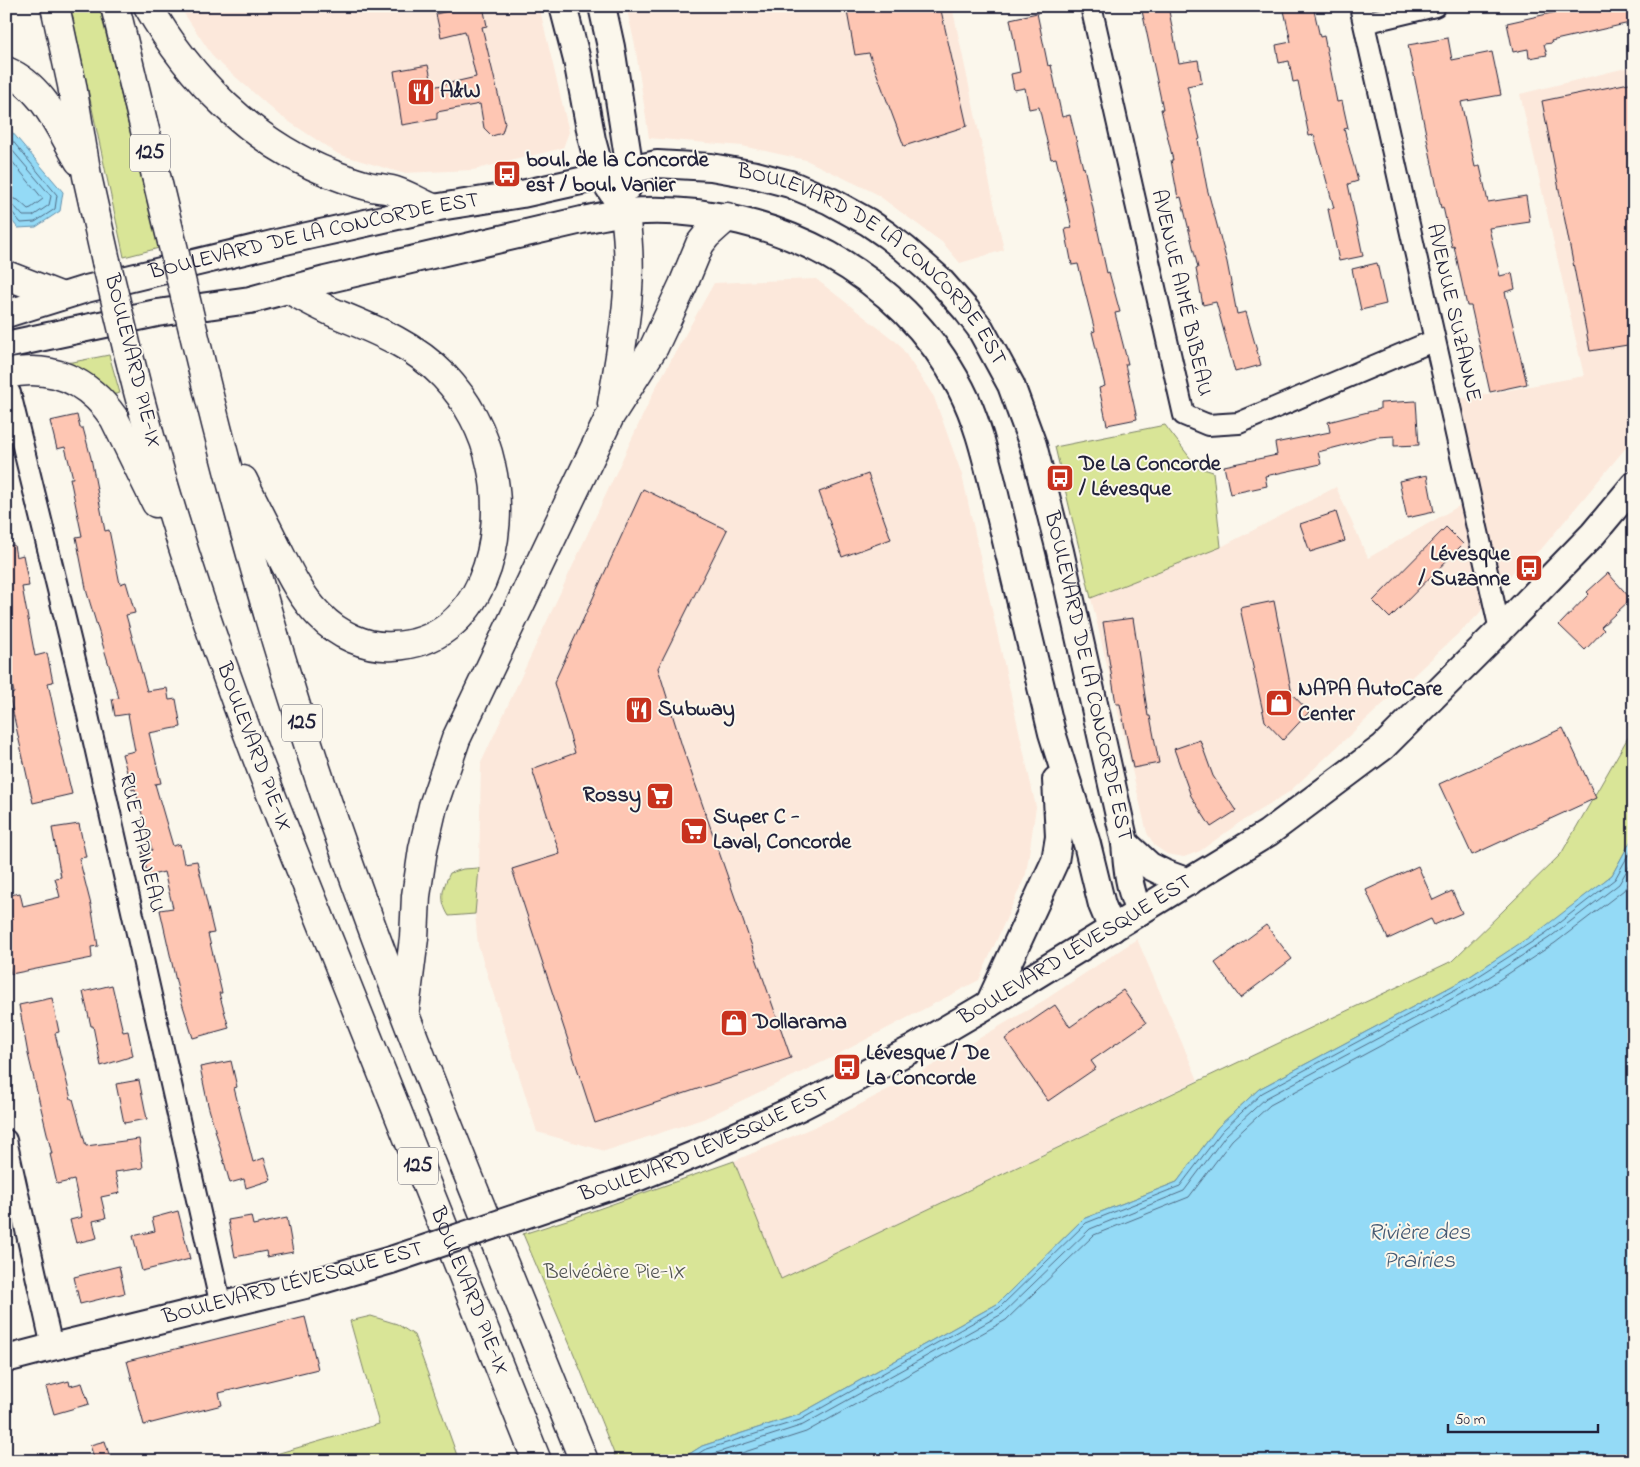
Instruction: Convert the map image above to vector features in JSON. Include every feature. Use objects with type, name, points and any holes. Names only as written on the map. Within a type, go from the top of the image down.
[{"type":"highway","name":"BOULEVARD PIE-IX","points":[[55,6],[72,85],[87,176],[106,261],[143,414],[191,574],[253,747],[537,1461]]},
{"type":"highway","name":"BOULEVARD PIE-IX","points":[[115,6],[216,428],[265,603],[312,756],[405,1013],[584,1461]]},
{"type":"highway","points":[[148,6],[174,48],[200,80],[224,105],[263,136],[292,155],[320,169],[356,183],[394,191],[433,208]]},
{"type":"highway","points":[[6,71],[32,87],[41,97],[87,176]]},
{"type":"highway","points":[[610,416],[624,332],[628,289],[625,212]]},
{"type":"highway","points":[[405,1013],[414,938],[416,896],[423,849],[433,806],[448,760],[464,721],[610,416],[654,347],[680,293],[700,244],[707,235],[728,217]]},
{"type":"highway","points":[[6,275],[60,296]]},
{"type":"highway","points":[[216,428],[296,585],[313,609],[333,627],[356,640],[375,645],[407,645],[427,639],[445,629],[469,605],[481,585],[489,562],[496,520],[495,491],[491,465],[483,439],[472,415],[459,394],[421,356],[377,330],[336,314],[290,290]]},
{"type":"highway","points":[[8,383],[37,370],[61,375],[84,387],[107,409],[117,424],[191,574]]},
{"type":"street","points":[[563,6],[577,60],[592,140],[602,177],[625,212]]},
{"type":"street","points":[[602,6],[611,47],[630,170],[625,212]]},
{"type":"street","name":"AVENUE AIMÉ BIBEAU","points":[[1091,6],[1184,415],[1208,425],[1239,423],[1435,340]]},
{"type":"street","points":[[1362,15],[1435,6]]},
{"type":"street","name":"AVENUE SUZANNE","points":[[1362,15],[1500,630]]},
{"type":"street","name":"BOULEVARD DE LA CONCORDE EST","points":[[6,314],[60,296],[195,262],[433,208],[522,194],[657,164],[711,166],[772,178],[810,192],[868,222],[905,249],[938,278],[967,310],[1002,365],[1017,398],[1029,432],[1065,571],[1090,692],[1125,843],[1127,872],[1132,894],[1139,912]]},
{"type":"street","name":"BOULEVARD DE LA CONCORDE EST","points":[[6,345],[157,313],[250,300],[326,280],[582,220],[625,212],[658,210],[728,217],[794,237],[828,253],[876,285],[905,312],[930,341],[952,372],[969,407],[983,444],[1052,733],[1087,844],[1102,905],[1112,929]]},
{"type":"street","name":"RUE PAPINEAU","points":[[8,383],[80,680],[221,1306]]},
{"type":"street","name":"BOULEVARD LÉVESQUE EST","points":[[6,1359],[328,1279],[391,1260],[639,1177],[746,1132],[914,1048],[1283,824],[1383,747],[1593,534],[1634,485]]},
{"type":"street","points":[[988,1004],[1051,871],[1058,852],[1059,828],[1052,733]]},
{"type":"street","points":[[1125,843],[1150,866],[1189,882]]},
{"type":"street","points":[[6,1140],[52,1347]]},
{"type":"shaded area","points":[[179,6],[539,6],[569,132],[563,148],[473,170],[402,173],[338,154],[279,115],[214,58]]},
{"type":"shaded area","points":[[626,6],[952,6],[1004,250],[960,263],[943,243],[875,193],[806,160],[742,146],[649,138],[635,45]]},
{"type":"shaded area","points":[[1634,66],[1634,438],[1543,547],[1514,571],[1477,616],[1289,792],[1239,823],[1200,851],[1184,857],[1167,854],[1155,846],[1147,833],[1091,598],[1221,547],[1336,487],[1368,558],[1480,494],[1449,401],[1584,376],[1520,94]]},
{"type":"shaded area","points":[[816,279],[899,344],[934,397],[962,475],[1036,807],[1026,874],[979,980],[831,1058],[703,1119],[605,1151],[537,1132],[478,945],[475,914],[479,868],[481,763],[655,389],[714,283]]},
{"type":"shaded area","points":[[1137,939],[1198,1080],[781,1279],[734,1161],[835,1118],[937,1063],[1043,1001]]},
{"type":"green space","points":[[70,6],[99,6],[159,248],[124,257]]},
{"type":"green space","points":[[109,355],[120,393],[108,396],[60,363],[73,362]]},
{"type":"green space","points":[[1165,425],[1197,467],[1213,472],[1221,547],[1091,598],[1055,447]]},
{"type":"green space","name":"Belvédère Pie-IX","points":[[1634,727],[1634,835],[1612,875],[1543,929],[1469,977],[1259,1089],[1218,1127],[1177,1182],[1083,1219],[997,1304],[798,1415],[702,1446],[678,1461],[617,1461],[523,1234],[734,1161],[781,1279],[1452,961],[1561,854]]},
{"type":"green space","points":[[479,868],[475,914],[449,916],[444,905],[443,894],[450,873],[463,869]]},
{"type":"green space","points":[[371,1316],[397,1324],[414,1335],[459,1461],[252,1461],[379,1424],[350,1321]]},
{"type":"water","points":[[6,125],[63,192],[60,211],[36,227],[18,228],[6,214]]},
{"type":"water","name":"Rivière des Prairies","points":[[1634,835],[1634,1461],[678,1461],[702,1446],[798,1415],[997,1304],[1083,1219],[1177,1182],[1218,1127],[1259,1089],[1469,977],[1543,928],[1612,875]]},
{"type":"building","points":[[468,6],[483,6],[487,26],[482,27],[505,123],[502,133],[492,136],[484,128],[480,104],[437,112],[437,119],[402,125],[394,71],[428,65],[433,87],[476,77],[465,31],[441,37],[436,14]]},
{"type":"building","points":[[846,6],[940,6],[967,126],[904,146],[869,53],[855,55]]},
{"type":"building","points":[[1141,6],[1168,6],[1179,63],[1198,60],[1202,83],[1187,86],[1200,139],[1198,140],[1207,188],[1227,262],[1237,314],[1246,312],[1261,365],[1235,372],[1216,302],[1203,305],[1196,269],[1198,268],[1181,197],[1178,198],[1171,160],[1173,160]]},
{"type":"building","points":[[1283,6],[1313,6],[1320,37],[1324,36],[1337,102],[1342,101],[1348,128],[1344,129],[1358,181],[1348,184],[1363,256],[1339,261],[1328,209],[1334,208],[1314,135],[1309,136],[1298,81],[1293,82],[1289,61],[1279,63],[1276,45],[1291,42]]},
{"type":"building","points":[[1583,6],[1634,6],[1634,22],[1551,41],[1552,43],[1544,44],[1547,55],[1529,58],[1528,49],[1513,52],[1507,23]]},
{"type":"building","points":[[1037,13],[1048,66],[1051,65],[1062,117],[1070,115],[1084,167],[1107,273],[1109,272],[1120,312],[1115,313],[1128,364],[1125,364],[1137,419],[1107,425],[1099,388],[1105,386],[1092,332],[1095,331],[1078,264],[1072,265],[1065,229],[1072,228],[1056,158],[1051,159],[1039,107],[1029,109],[1025,88],[1014,90],[1011,74],[1020,72],[1010,19]]},
{"type":"building","points":[[1448,38],[1452,60],[1492,52],[1501,95],[1461,102],[1475,167],[1480,166],[1488,202],[1526,196],[1530,222],[1489,228],[1500,276],[1512,273],[1515,289],[1505,292],[1527,384],[1490,392],[1471,306],[1467,306],[1454,246],[1452,247],[1443,207],[1441,208],[1408,45]]},
{"type":"building","points":[[1634,82],[1634,344],[1590,351],[1542,101]]},
{"type":"building","points":[[1377,263],[1386,304],[1361,310],[1352,269]]},
{"type":"building","points":[[1416,401],[1419,445],[1394,446],[1394,436],[1376,437],[1318,452],[1321,464],[1265,476],[1267,486],[1230,494],[1224,466],[1277,455],[1275,443],[1330,432],[1328,422],[1380,409],[1380,403]]},
{"type":"building","points":[[77,415],[80,428],[83,428],[91,458],[105,531],[109,530],[120,584],[126,582],[135,613],[126,615],[147,691],[167,688],[169,700],[176,699],[181,727],[149,733],[161,783],[155,784],[173,846],[180,844],[184,863],[197,861],[214,933],[208,934],[222,993],[219,993],[229,1028],[193,1038],[178,990],[160,910],[173,908],[164,872],[148,876],[142,852],[152,850],[135,789],[132,790],[122,754],[135,751],[128,714],[115,716],[112,699],[119,698],[87,593],[76,537],[82,536],[70,478],[73,478],[65,447],[57,449],[50,421]]},
{"type":"building","points":[[868,474],[891,539],[842,557],[819,492]]},
{"type":"building","points":[[1427,475],[1434,512],[1407,518],[1399,481]]},
{"type":"building","points":[[643,489],[727,530],[658,668],[682,746],[791,1058],[595,1123],[512,869],[560,854],[532,769],[575,753],[554,683]]},
{"type":"building","points":[[1336,512],[1345,541],[1310,552],[1300,524]]},
{"type":"building","points":[[1446,527],[1463,544],[1390,618],[1373,601]]},
{"type":"building","points":[[14,545],[16,557],[23,555],[29,586],[22,587],[35,656],[47,653],[53,682],[48,683],[72,794],[33,803],[9,695],[14,693],[6,658],[6,546]]},
{"type":"building","points":[[1608,573],[1631,599],[1601,627],[1604,630],[1585,650],[1559,625],[1589,594],[1587,592]]},
{"type":"building","points":[[1274,601],[1292,694],[1309,712],[1283,740],[1265,721],[1240,608]]},
{"type":"building","points":[[1133,618],[1148,716],[1150,716],[1159,763],[1133,768],[1120,704],[1116,704],[1103,622]]},
{"type":"building","points":[[1563,728],[1596,798],[1472,855],[1439,784]]},
{"type":"building","points":[[1200,740],[1213,776],[1236,811],[1211,827],[1191,796],[1174,749]]},
{"type":"building","points":[[79,824],[86,857],[79,858],[91,905],[98,946],[91,947],[92,958],[11,974],[6,952],[6,896],[20,893],[23,906],[60,897],[55,878],[61,877],[52,828]]},
{"type":"building","points":[[1418,866],[1433,900],[1452,891],[1462,913],[1434,925],[1431,919],[1388,939],[1366,890]]},
{"type":"building","points":[[1266,925],[1292,959],[1240,998],[1215,963]]},
{"type":"building","points":[[112,985],[123,1032],[128,1031],[133,1056],[101,1066],[93,1026],[91,1026],[83,992]]},
{"type":"building","points":[[1123,990],[1146,1023],[1091,1061],[1096,1068],[1048,1101],[1005,1039],[1055,1005],[1070,1027]]},
{"type":"building","points":[[52,998],[59,1032],[55,1033],[71,1099],[73,1099],[86,1146],[139,1139],[143,1168],[115,1172],[120,1193],[101,1197],[106,1218],[93,1221],[97,1238],[76,1243],[70,1220],[82,1217],[74,1180],[57,1184],[19,1005]]},
{"type":"building","points":[[231,1061],[237,1087],[234,1088],[253,1162],[264,1158],[271,1180],[246,1188],[244,1179],[230,1183],[208,1105],[200,1067]]},
{"type":"building","points":[[139,1080],[147,1119],[124,1123],[116,1084]]},
{"type":"building","points":[[178,1211],[190,1259],[142,1271],[133,1236],[155,1231],[152,1218]]},
{"type":"building","points":[[251,1216],[253,1225],[287,1218],[293,1252],[267,1257],[266,1251],[235,1257],[228,1220]]},
{"type":"building","points":[[119,1266],[125,1293],[80,1304],[74,1277]]},
{"type":"building","points":[[305,1317],[318,1369],[219,1393],[222,1405],[144,1425],[127,1361]]},
{"type":"building","points":[[69,1381],[70,1386],[82,1383],[89,1404],[54,1414],[46,1387]]},
{"type":"building","points":[[105,1441],[111,1461],[95,1461],[90,1445]]},
{"type":"place","name":"A&W","points":[[421,92]]},
{"type":"place","name":"boul. de la Concorde est / boul. Vanier","points":[[507,174]]},
{"type":"place","name":"De La Concorde / Lévesque","points":[[1060,478]]},
{"type":"place","name":"Lévesque / Suzanne","points":[[1529,568]]},
{"type":"place","name":"NAPA AutoCare Center","points":[[1279,703]]},
{"type":"place","name":"Subway","points":[[639,710]]},
{"type":"place","name":"Rossy","points":[[660,796]]},
{"type":"place","name":"Super C - Laval, Concorde","points":[[694,831]]},
{"type":"place","name":"Dollarama","points":[[734,1023]]},
{"type":"place","name":"Lévesque / De La Concorde","points":[[847,1067]]}]
